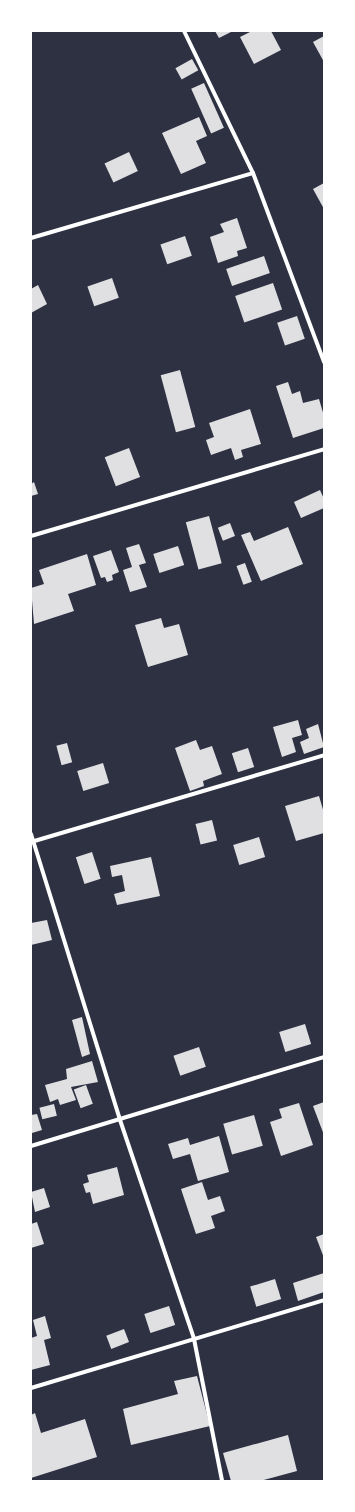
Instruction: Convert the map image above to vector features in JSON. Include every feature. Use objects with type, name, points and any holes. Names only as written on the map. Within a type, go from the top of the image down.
[{"type":"street","points":[[184,31],[253,173],[324,362]]},
{"type":"street","points":[[31,238],[253,173]]},
{"type":"street","points":[[31,536],[324,449]]},
{"type":"street","points":[[32,841],[324,755]]},
{"type":"street","points":[[31,834],[119,1117],[194,1339],[222,1481]]},
{"type":"street","points":[[31,1146],[119,1117],[324,1057]]},
{"type":"street","points":[[31,1388],[324,1300]]},
{"type":"building","points":[[215,31],[233,31],[219,38]]},
{"type":"building","points":[[252,31],[271,31],[281,50],[254,64],[240,37]]},
{"type":"building","points":[[324,36],[324,62],[313,42]]},
{"type":"building","points":[[192,59],[198,70],[182,80],[175,68]]},
{"type":"building","points":[[204,83],[224,128],[211,133],[191,89]]},
{"type":"building","points":[[199,117],[207,136],[196,141],[206,163],[181,174],[162,133]]},
{"type":"building","points":[[129,152],[138,171],[113,182],[105,163]]},
{"type":"building","points":[[324,183],[324,209],[313,189]]},
{"type":"building","points":[[237,218],[247,248],[237,251],[238,256],[218,263],[210,237],[224,232],[220,224]]},
{"type":"building","points":[[185,236],[192,256],[167,264],[160,244]]},
{"type":"building","points":[[264,256],[270,273],[232,286],[226,269]]},
{"type":"building","points":[[112,278],[119,298],[94,306],[87,286]]},
{"type":"building","points":[[273,283],[282,309],[244,322],[235,296]]},
{"type":"building","points":[[38,285],[47,304],[31,313],[31,289]]},
{"type":"building","points":[[297,316],[305,339],[285,346],[277,323]]},
{"type":"building","points":[[180,370],[195,427],[176,432],[161,375]]},
{"type":"building","points":[[288,382],[292,394],[300,391],[303,403],[319,399],[324,416],[324,428],[293,438],[276,386]]},
{"type":"building","points":[[250,409],[261,444],[241,450],[243,457],[235,460],[231,448],[211,455],[206,440],[214,437],[209,423]]},
{"type":"building","points":[[129,448],[140,477],[116,486],[105,457]]},
{"type":"building","points":[[34,482],[38,494],[31,496],[31,484]]},
{"type":"building","points":[[320,490],[324,499],[324,508],[301,518],[294,502]]},
{"type":"building","points":[[209,516],[222,563],[198,570],[186,522]]},
{"type":"building","points":[[230,523],[235,536],[223,541],[218,528]]},
{"type":"building","points":[[288,527],[303,564],[261,581],[241,535],[250,532],[254,541]]},
{"type":"building","points":[[139,544],[146,563],[139,565],[147,587],[130,592],[123,570],[132,567],[126,548]]},
{"type":"building","points":[[178,546],[184,565],[159,573],[153,554]]},
{"type":"building","points":[[111,550],[119,572],[112,575],[113,580],[107,582],[105,577],[101,578],[93,556]]},
{"type":"building","points":[[87,554],[96,585],[68,594],[74,611],[34,624],[31,588],[44,584],[39,570]]},
{"type":"building","points":[[245,563],[252,582],[243,585],[237,566]]},
{"type":"building","points":[[161,618],[164,628],[179,624],[188,655],[148,667],[135,625]]},
{"type":"building","points":[[298,720],[302,735],[292,738],[296,752],[282,757],[273,727]]},
{"type":"building","points":[[318,724],[324,747],[304,754],[300,742],[309,738],[306,729]]},
{"type":"building","points":[[196,740],[200,750],[212,746],[222,774],[203,781],[204,786],[190,791],[175,748]]},
{"type":"building","points":[[67,743],[72,762],[62,765],[56,746]]},
{"type":"building","points":[[248,748],[254,767],[238,772],[232,753]]},
{"type":"building","points":[[103,763],[109,783],[83,791],[77,771]]},
{"type":"building","points":[[319,796],[324,813],[324,833],[296,841],[285,806]]},
{"type":"building","points":[[212,820],[217,840],[201,844],[196,824]]},
{"type":"building","points":[[259,837],[265,857],[239,865],[233,845]]},
{"type":"building","points":[[92,852],[101,879],[84,884],[76,857]]},
{"type":"building","points":[[151,857],[160,896],[117,905],[114,894],[125,891],[122,875],[112,877],[110,866]]},
{"type":"building","points":[[47,920],[52,940],[31,945],[31,923]]},
{"type":"building","points":[[82,1017],[90,1054],[82,1057],[72,1020]]},
{"type":"building","points":[[305,1024],[311,1044],[285,1052],[279,1032]]},
{"type":"building","points":[[199,1047],[206,1067],[180,1076],[173,1056]]},
{"type":"building","points":[[92,1061],[98,1082],[71,1087],[76,1100],[60,1105],[58,1099],[50,1102],[45,1085],[67,1079],[66,1069]]},
{"type":"building","points":[[86,1085],[93,1104],[81,1108],[74,1089]]},
{"type":"building","points":[[324,1102],[324,1135],[313,1106]]},
{"type":"building","points":[[299,1103],[313,1145],[281,1156],[270,1122],[282,1118],[279,1109]]},
{"type":"building","points":[[54,1104],[57,1116],[42,1119],[39,1108]]},
{"type":"building","points":[[37,1114],[42,1130],[32,1133],[31,1115]]},
{"type":"building","points":[[254,1115],[263,1146],[232,1155],[223,1124]]},
{"type":"building","points":[[219,1136],[229,1172],[198,1181],[190,1154],[173,1159],[168,1144],[188,1138],[190,1145]]},
{"type":"building","points":[[117,1167],[124,1195],[93,1204],[90,1192],[86,1193],[83,1184],[89,1182],[87,1175]]},
{"type":"building","points":[[202,1182],[208,1200],[220,1196],[225,1211],[211,1216],[215,1228],[196,1234],[181,1189]]},
{"type":"building","points":[[44,1188],[50,1207],[35,1212],[31,1192]]},
{"type":"building","points":[[37,1222],[44,1244],[31,1248],[31,1224]]},
{"type":"building","points":[[324,1234],[324,1258],[316,1237]]},
{"type":"building","points":[[324,1273],[324,1292],[298,1301],[293,1283]]},
{"type":"building","points":[[275,1279],[281,1299],[256,1307],[250,1287]]},
{"type":"building","points":[[169,1306],[175,1325],[150,1333],[144,1314]]},
{"type":"building","points":[[45,1316],[51,1338],[44,1340],[50,1365],[31,1370],[31,1338],[37,1336],[33,1320]]},
{"type":"building","points":[[124,1329],[129,1342],[111,1349],[106,1336]]},
{"type":"building","points":[[197,1376],[210,1426],[131,1445],[123,1409],[178,1394],[174,1381]]},
{"type":"building","points":[[35,1413],[41,1433],[85,1419],[97,1457],[31,1478],[31,1415]]},
{"type":"building","points":[[288,1435],[297,1471],[260,1481],[231,1481],[223,1453]]}]
